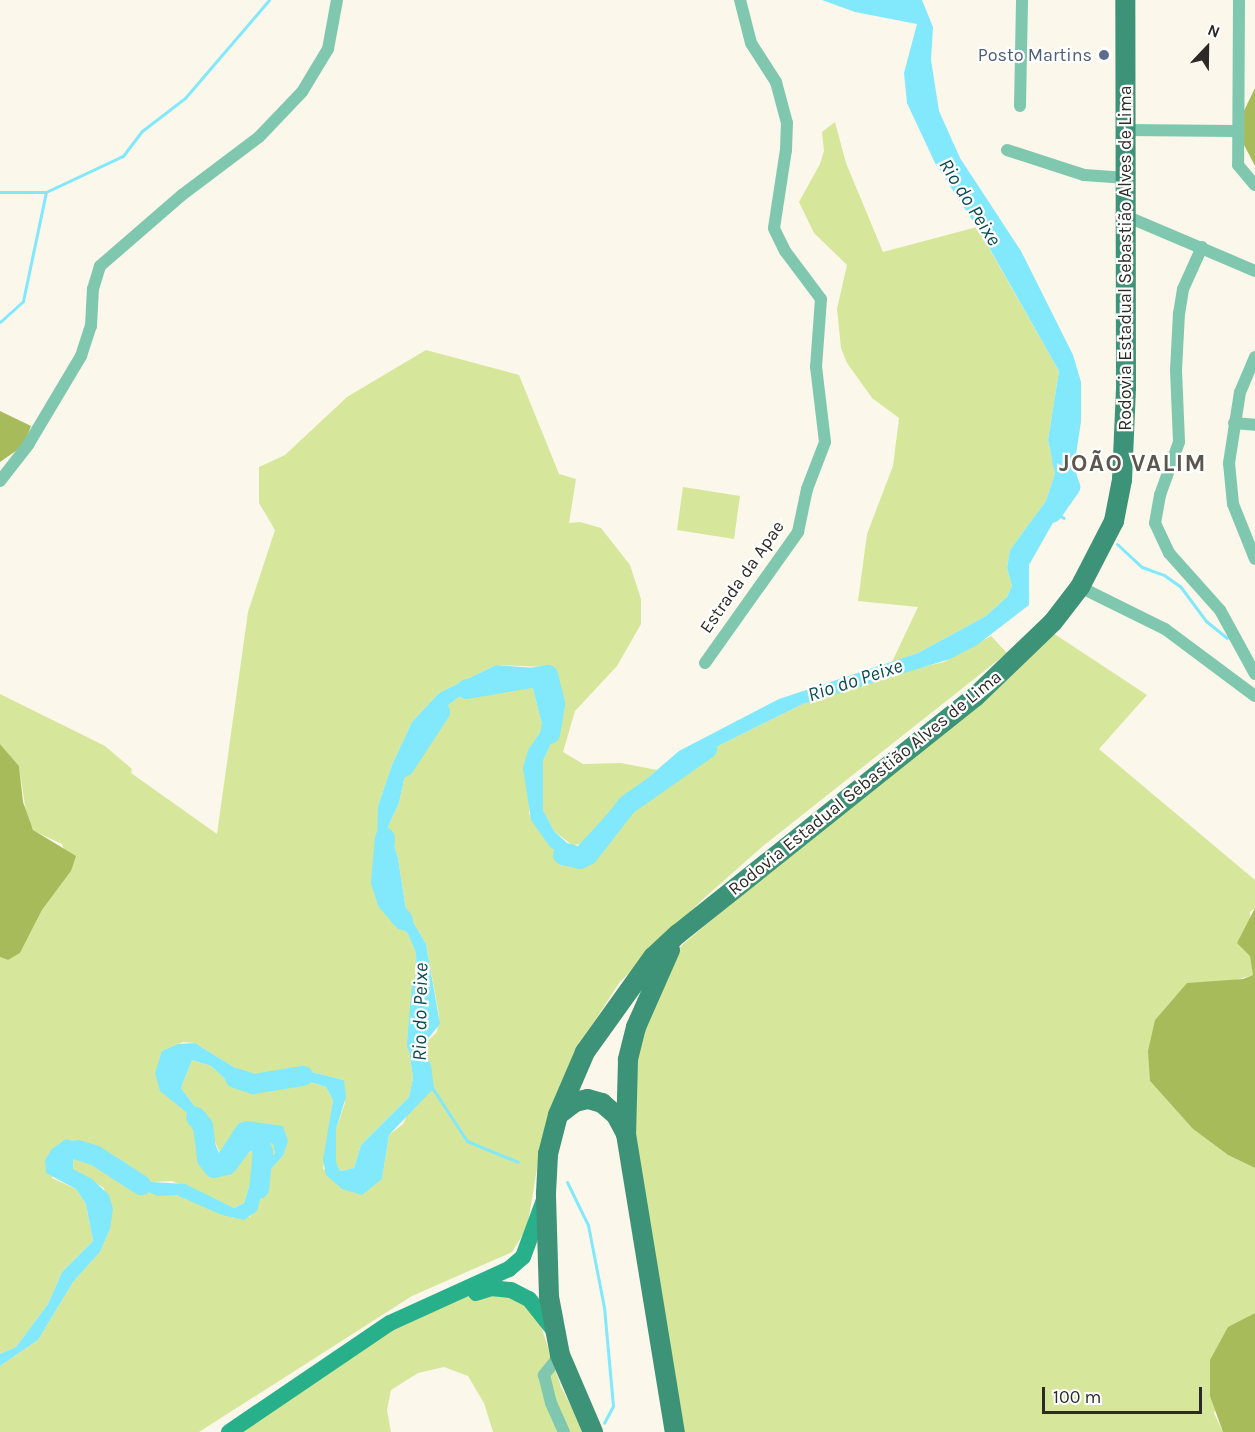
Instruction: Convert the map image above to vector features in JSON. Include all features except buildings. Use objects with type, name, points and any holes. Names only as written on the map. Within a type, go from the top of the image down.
[{"type":"main road","name":"Rodovia Estadual Sebastião Alves de Lima","points":[[592,1432],[560,1355],[549,1297],[546,1193],[548,1154],[558,1115],[585,1052],[653,957],[678,934],[975,697],[1053,622],[1080,588],[1114,521],[1122,480],[1128,217],[1125,0]]},
{"type":"main road","name":"Rodovia Estadual Sebastião Alves de Lima","points":[[675,1432],[626,1134],[628,1060],[636,1028],[678,934]]},
{"type":"main road","points":[[558,1115],[575,1102],[588,1099],[602,1103],[616,1115],[626,1134]]},
{"type":"main road","points":[[229,1432],[390,1323],[509,1269],[523,1257],[546,1193]]},
{"type":"main road","points":[[390,1323],[491,1288],[511,1290],[529,1299],[556,1333]]},
{"type":"street","points":[[0,481],[28,445],[81,356],[91,326],[93,289],[100,266],[182,195],[259,137],[302,92],[328,49],[337,0]]},
{"type":"street","name":"Estrada da Apae","points":[[705,663],[798,532],[807,489],[825,442],[816,367],[821,299],[785,251],[774,228],[786,150],[787,123],[776,82],[751,44],[740,0]]},
{"type":"street","points":[[1020,106],[1022,0]]},
{"type":"street","points":[[1239,0],[1238,165],[1255,185]]},
{"type":"street","points":[[1126,130],[1237,131]]},
{"type":"street","points":[[1007,150],[1084,175],[1127,178]]},
{"type":"street","points":[[1128,217],[1255,271]]},
{"type":"street","points":[[1202,247],[1183,289],[1179,313],[1176,370],[1179,442],[1160,495],[1155,523],[1169,553],[1220,610],[1255,674]]},
{"type":"street","points":[[1255,357],[1240,392],[1234,423],[1229,488],[1250,538],[1255,559]]},
{"type":"street","points":[[1234,423],[1255,425]]},
{"type":"street","points":[[1080,588],[1165,629],[1255,696]]},
{"type":"street","points":[[560,1355],[544,1375],[550,1403],[564,1432]]},
{"type":"green space","points":[[1255,88],[1255,166],[1242,141],[1241,117]]},
{"type":"green space","points":[[835,122],[846,163],[883,252],[977,227],[1059,371],[1048,440],[1055,473],[1046,501],[1010,550],[1007,568],[1012,586],[1007,597],[986,616],[918,653],[892,662],[918,607],[858,601],[867,534],[893,466],[899,418],[872,398],[847,363],[841,348],[837,309],[847,265],[814,233],[799,202],[820,164],[824,151],[822,132]]},
{"type":"green space","points":[[426,350],[519,375],[559,474],[576,479],[569,523],[580,522],[601,528],[630,565],[641,599],[641,624],[617,666],[575,711],[563,752],[583,764],[621,763],[657,770],[613,808],[583,844],[572,845],[554,831],[543,810],[543,761],[557,729],[545,667],[496,665],[439,693],[412,722],[392,765],[378,806],[389,916],[408,934],[416,953],[418,1017],[409,1050],[413,1078],[409,1097],[361,1145],[354,1168],[340,1171],[336,1163],[336,1129],[345,1103],[344,1080],[307,1071],[248,1076],[195,1043],[183,1042],[162,1051],[186,1111],[202,1132],[208,1158],[247,1154],[266,1143],[273,1144],[275,1153],[252,1178],[244,1203],[234,1208],[172,1181],[152,1182],[123,1161],[66,1139],[52,1178],[76,1189],[86,1204],[93,1241],[62,1272],[48,1304],[16,1347],[0,1354],[0,957],[8,960],[20,953],[42,910],[71,871],[62,844],[34,831],[27,819],[19,766],[0,744],[0,694],[105,746],[132,769],[131,773],[217,834],[248,612],[275,530],[259,503],[259,467],[285,455],[347,397]]},
{"type":"green space","points":[[0,411],[31,426],[23,446],[0,462]]},
{"type":"green space","points":[[683,487],[740,496],[734,539],[677,530]]},
{"type":"green space","points":[[1053,633],[1147,695],[1099,749],[1255,880],[1255,908],[1250,912],[1253,975],[1175,997],[1155,1020],[1150,1081],[1193,1129],[1228,1155],[1255,1168],[1255,1313],[1249,1316],[1214,1413],[1223,1432],[681,1432],[631,1117],[640,1030],[671,959],[682,945]]},
{"type":"green space","points":[[991,636],[1007,653],[763,846],[702,900],[619,983],[587,1033],[540,1151],[527,1228],[512,1252],[412,1296],[199,1432],[0,1432],[0,1366],[38,1340],[73,1282],[100,1252],[110,1229],[104,1188],[73,1169],[74,1154],[106,1162],[143,1190],[176,1195],[234,1218],[250,1217],[262,1197],[268,1172],[283,1156],[277,1125],[220,1153],[205,1120],[181,1088],[192,1060],[211,1066],[225,1079],[256,1086],[265,1079],[273,1079],[307,1081],[326,1087],[333,1100],[323,1169],[382,1179],[389,1135],[403,1124],[431,1065],[422,1046],[437,1032],[439,1015],[426,944],[406,910],[398,858],[388,827],[399,803],[409,757],[445,708],[456,699],[474,689],[517,678],[533,689],[543,728],[533,743],[529,814],[550,846],[578,861],[584,860],[644,791],[672,769],[803,704],[901,672],[944,662]]},
{"type":"green space","points":[[0,744],[19,766],[23,802],[33,830],[76,856],[71,871],[42,910],[20,953],[8,960],[0,957]]},
{"type":"green space","points":[[1255,908],[1255,1168],[1228,1155],[1193,1129],[1150,1081],[1148,1051],[1155,1020],[1187,983],[1243,979],[1253,975],[1250,956],[1237,943]]},
{"type":"green space","points":[[500,1288],[534,1305],[561,1387],[585,1432],[493,1432],[484,1403],[468,1376],[444,1367],[418,1373],[391,1390],[387,1410],[391,1432],[232,1432],[434,1303]]},
{"type":"green space","points":[[1255,1313],[1255,1432],[1223,1432],[1210,1396],[1210,1360],[1228,1327]]},
{"type":"water","points":[[822,0],[922,0],[933,27],[931,60],[939,111],[960,158],[1021,251],[1073,355],[1081,382],[1081,422],[1072,480],[1067,498],[1029,565],[1029,605],[977,645],[950,659],[803,704],[672,769],[644,791],[584,861],[569,859],[550,847],[531,820],[523,768],[528,750],[543,728],[533,689],[517,678],[474,689],[456,699],[445,708],[409,757],[399,803],[388,827],[398,858],[406,910],[426,944],[440,1024],[422,1046],[431,1065],[434,1088],[389,1135],[382,1179],[362,1195],[342,1189],[326,1175],[323,1160],[333,1100],[326,1087],[307,1081],[265,1079],[251,1089],[225,1079],[211,1066],[192,1060],[181,1088],[205,1120],[219,1153],[238,1124],[246,1121],[283,1126],[288,1141],[283,1156],[268,1172],[257,1211],[244,1220],[222,1215],[176,1195],[158,1196],[143,1190],[106,1162],[74,1154],[73,1169],[92,1179],[109,1195],[113,1209],[110,1229],[100,1252],[73,1282],[38,1340],[0,1366],[0,1354],[16,1347],[48,1304],[62,1272],[93,1241],[86,1204],[76,1189],[46,1173],[45,1160],[52,1149],[66,1139],[85,1144],[123,1161],[152,1182],[185,1184],[234,1208],[244,1203],[252,1178],[275,1153],[273,1144],[266,1143],[229,1163],[213,1164],[191,1116],[160,1091],[155,1073],[162,1051],[178,1044],[195,1043],[248,1076],[307,1071],[344,1080],[346,1097],[336,1129],[336,1162],[340,1171],[354,1168],[361,1145],[409,1097],[413,1078],[409,1050],[418,1017],[416,953],[408,934],[389,916],[377,843],[378,806],[392,765],[412,722],[439,693],[496,665],[549,669],[557,730],[543,761],[543,810],[554,831],[567,843],[578,846],[613,808],[679,751],[779,699],[918,653],[986,616],[1007,597],[1012,586],[1007,568],[1010,550],[1046,501],[1055,473],[1048,440],[1059,371],[982,235],[935,163],[907,103],[904,73],[917,24],[855,12]]},
{"type":"waterway","points":[[0,192],[46,192],[123,156],[142,131],[185,98],[269,0]]},
{"type":"waterway","points":[[0,322],[23,301],[46,192]]},
{"type":"waterway","name":"Rio do Peixe","points":[[1052,513],[1070,487],[1062,461]]},
{"type":"waterway","points":[[1055,513],[1064,518]]},
{"type":"waterway","points":[[1117,544],[1142,567],[1164,575],[1180,586],[1206,621],[1227,638]]},
{"type":"waterway","name":"Rio do Peixe","points":[[467,689],[548,675],[555,704],[550,734]]},
{"type":"waterway","name":"Rio do Peixe","points":[[404,767],[440,712]]},
{"type":"waterway","name":"Rio do Peixe","points":[[563,855],[580,859],[588,855],[627,805],[707,749]]},
{"type":"waterway","name":"Rio do Peixe","points":[[385,838],[381,882],[387,901],[403,920]]},
{"type":"waterway","name":"Rio do Peixe","points":[[417,1045],[422,985]]},
{"type":"waterway","name":"Rio do Peixe","points":[[235,1078],[254,1084],[303,1076]]},
{"type":"waterway","points":[[431,1086],[467,1141],[518,1162]]},
{"type":"waterway","name":"Rio do Peixe","points":[[196,1117],[203,1126],[207,1159],[214,1168],[227,1165],[247,1138],[258,1141],[263,1152],[259,1189]]},
{"type":"waterway","name":"Rio do Peixe","points":[[78,1150],[96,1156],[141,1185]]},
{"type":"waterway","points":[[567,1182],[588,1225],[604,1307],[613,1406],[604,1423]]},
{"type":"place","name":"Posto Martins","points":[[1104,55]]},
{"type":"district","name":"JOÃO VALIM","points":[[1133,464]]}]
